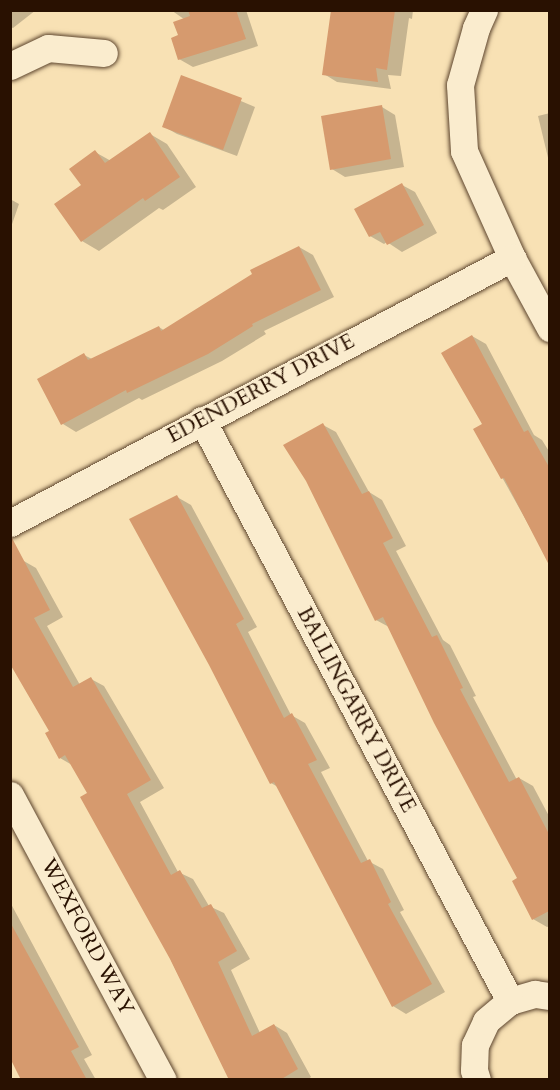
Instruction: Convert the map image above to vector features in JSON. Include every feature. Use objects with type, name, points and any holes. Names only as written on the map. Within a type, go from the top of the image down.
[{"type":"street","points":[[484,10],[476,28],[460,85],[464,151],[512,258],[549,328]]},
{"type":"street","points":[[10,66],[48,48],[104,53]]},
{"type":"street","name":"EDENDERRY DRIVE","points":[[10,523],[512,258]]},
{"type":"street","name":"BALLINGARRY DRIVE","points":[[202,420],[510,1001]]},
{"type":"street","name":"WEXFORD WAY","points":[[10,795],[163,1080]]},
{"type":"street","points":[[477,1080],[474,1070],[475,1045],[486,1022],[510,1001],[535,994],[549,996]]},
{"type":"building","points":[[188,10],[236,10],[246,39],[178,60],[171,38],[178,35],[173,22],[190,16]]},
{"type":"building","points":[[331,10],[395,10],[387,70],[376,68],[378,82],[322,75]]},
{"type":"building","points":[[181,75],[242,98],[223,150],[162,127]]},
{"type":"building","points":[[382,105],[391,159],[330,170],[321,116]]},
{"type":"building","points":[[150,132],[180,177],[145,201],[143,198],[81,242],[54,204],[81,185],[69,169],[95,150],[105,163]]},
{"type":"building","points":[[402,183],[424,225],[387,245],[380,232],[369,237],[354,209]]},
{"type":"building","points":[[299,246],[321,290],[252,324],[253,326],[208,354],[127,393],[126,390],[61,425],[37,379],[84,353],[88,360],[159,326],[161,331],[252,274],[250,270]]},
{"type":"building","points":[[472,335],[524,432],[528,430],[549,467],[549,565],[504,478],[501,479],[473,429],[482,424],[441,353]]},
{"type":"building","points":[[323,423],[362,494],[369,491],[393,538],[383,543],[432,637],[437,635],[463,688],[460,689],[509,782],[519,777],[549,834],[549,911],[532,920],[512,881],[517,878],[434,723],[383,617],[375,621],[306,481],[283,445]]},
{"type":"building","points":[[177,495],[244,619],[236,624],[284,718],[292,713],[317,760],[308,764],[361,863],[370,859],[391,902],[388,904],[432,984],[392,1007],[274,782],[270,784],[209,665],[129,519]]},
{"type":"building","points":[[12,538],[50,610],[34,618],[73,687],[91,677],[151,780],[127,794],[171,875],[180,870],[202,908],[211,904],[237,951],[218,962],[252,1036],[274,1024],[298,1069],[280,1080],[229,1080],[170,959],[80,797],[87,793],[65,755],[59,759],[45,733],[49,731],[10,664]]},
{"type":"building","points":[[10,922],[79,1047],[71,1051],[87,1080],[21,1080],[10,1058]]}]
